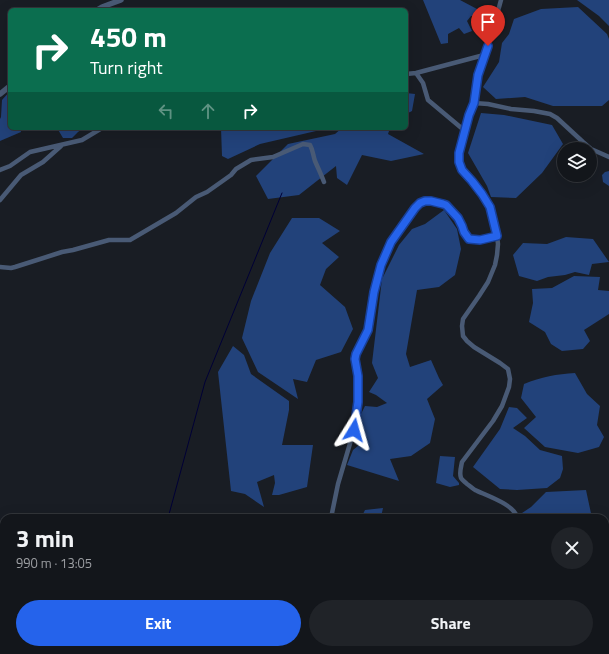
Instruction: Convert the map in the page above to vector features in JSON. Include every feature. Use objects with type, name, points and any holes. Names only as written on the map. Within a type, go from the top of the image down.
[{"type":"street","points":[[100,8],[121,0]]},
{"type":"street","points":[[501,0],[491,37],[478,75],[474,103],[469,115],[459,153],[459,162],[462,170],[482,194],[490,207],[497,236],[497,255],[488,282],[463,318],[462,326],[463,336],[474,347],[508,369],[510,379],[509,387],[502,406],[462,462],[460,474],[461,479],[473,489],[512,509],[517,514]]},
{"type":"street","points":[[408,74],[484,55]]},
{"type":"street","points":[[416,73],[423,83],[428,100],[465,131]]},
{"type":"street","points":[[0,94],[8,88]]},
{"type":"street","points":[[474,103],[550,114],[557,118],[592,149],[609,157]]},
{"type":"street","points":[[0,170],[10,166],[30,152],[82,140],[99,130]]},
{"type":"street","points":[[0,267],[11,268],[62,252],[109,240],[130,240],[176,213],[196,197],[207,192],[231,175],[236,169],[251,160],[273,157],[304,144],[310,145],[313,150],[314,158],[324,182]]},
{"type":"street","points":[[0,200],[21,175],[43,162],[62,145]]},
{"type":"street","points":[[332,514],[338,484],[354,430],[358,402],[358,376],[355,359],[356,354],[368,330],[374,292],[381,265],[391,242],[415,208],[420,203],[425,201],[446,205],[458,218],[469,239],[480,240],[497,236]]},
{"type":"shaded area","points":[[423,0],[460,0],[477,9],[481,16],[471,16],[467,21],[472,31],[464,34],[459,28],[448,34],[448,43],[441,44]]},
{"type":"shaded area","points":[[577,0],[609,0],[609,26],[599,16]]},
{"type":"shaded area","points":[[578,7],[607,34],[609,39],[609,100],[602,106],[553,106],[525,97],[496,99],[483,87],[499,62],[502,43],[509,34],[514,19],[541,9]]},
{"type":"shaded area","points":[[8,93],[8,130],[20,130],[21,132],[0,141],[0,119],[2,100]]},
{"type":"shaded area","points":[[408,93],[415,94],[412,111],[408,113]]},
{"type":"shaded area","points":[[481,113],[504,115],[552,125],[562,142],[557,142],[557,152],[542,173],[516,198],[491,197],[487,186],[468,153]]},
{"type":"shaded area","points":[[58,130],[81,130],[72,138],[63,138]]},
{"type":"shaded area","points":[[221,130],[320,130],[260,144],[228,159],[222,156]]},
{"type":"shaded area","points":[[340,130],[389,130],[388,134],[424,154],[391,161],[362,155],[347,185],[337,178],[336,166],[299,195],[268,199],[256,176],[288,144],[335,134]]},
{"type":"shaded area","points":[[609,171],[609,186],[603,182],[602,175]]},
{"type":"shaded area","points":[[444,210],[457,229],[461,249],[455,275],[439,287],[417,290],[406,354],[410,367],[431,360],[443,385],[427,399],[435,419],[430,443],[411,456],[390,459],[399,481],[347,465],[353,450],[365,440],[360,434],[359,418],[365,406],[377,407],[387,403],[369,392],[378,378],[372,363],[382,279],[399,245],[412,229],[425,224]]},
{"type":"shaded area","points":[[292,218],[319,218],[340,231],[322,243],[339,257],[326,269],[320,285],[345,307],[353,329],[341,352],[316,360],[307,382],[293,379],[298,399],[258,372],[242,338],[251,301],[270,253]]},
{"type":"shaded area","points":[[566,237],[593,239],[609,262],[592,264],[589,275],[575,272],[548,277],[537,281],[519,276],[513,255],[523,243],[547,244]]},
{"type":"shaded area","points":[[574,276],[600,277],[598,290],[609,291],[609,314],[584,330],[590,341],[583,349],[562,351],[551,344],[545,332],[529,322],[533,303],[532,289],[552,288]]},
{"type":"shaded area","points":[[233,346],[244,355],[251,374],[289,401],[289,410],[282,445],[313,445],[307,487],[279,495],[272,495],[275,483],[274,475],[257,482],[264,507],[245,494],[231,491],[218,372]]},
{"type":"shaded area","points":[[575,373],[587,394],[600,406],[597,425],[604,437],[599,447],[578,453],[545,447],[524,428],[536,417],[521,398],[524,384],[549,376]]},
{"type":"shaded area","points":[[509,407],[517,408],[527,418],[513,428],[525,436],[540,450],[562,456],[563,469],[560,478],[547,488],[517,490],[500,489],[473,467],[500,429]]},
{"type":"shaded area","points":[[440,456],[455,457],[453,476],[459,485],[450,487],[436,483]]},
{"type":"shaded area","points":[[586,490],[591,514],[522,514],[546,492]]},
{"type":"shaded area","points":[[383,508],[382,514],[363,514],[365,510]]},
{"type":"waterway","points":[[169,514],[205,382],[282,193]]},
{"type":"route","points":[[354,430],[358,402],[358,376],[355,359],[357,350],[368,330],[374,292],[381,265],[391,242],[409,216],[420,203],[431,201],[446,205],[458,218],[466,236],[469,239],[480,240],[497,236],[490,207],[482,194],[462,170],[459,162],[459,153],[469,115],[474,103],[478,75],[488,46]]}]
